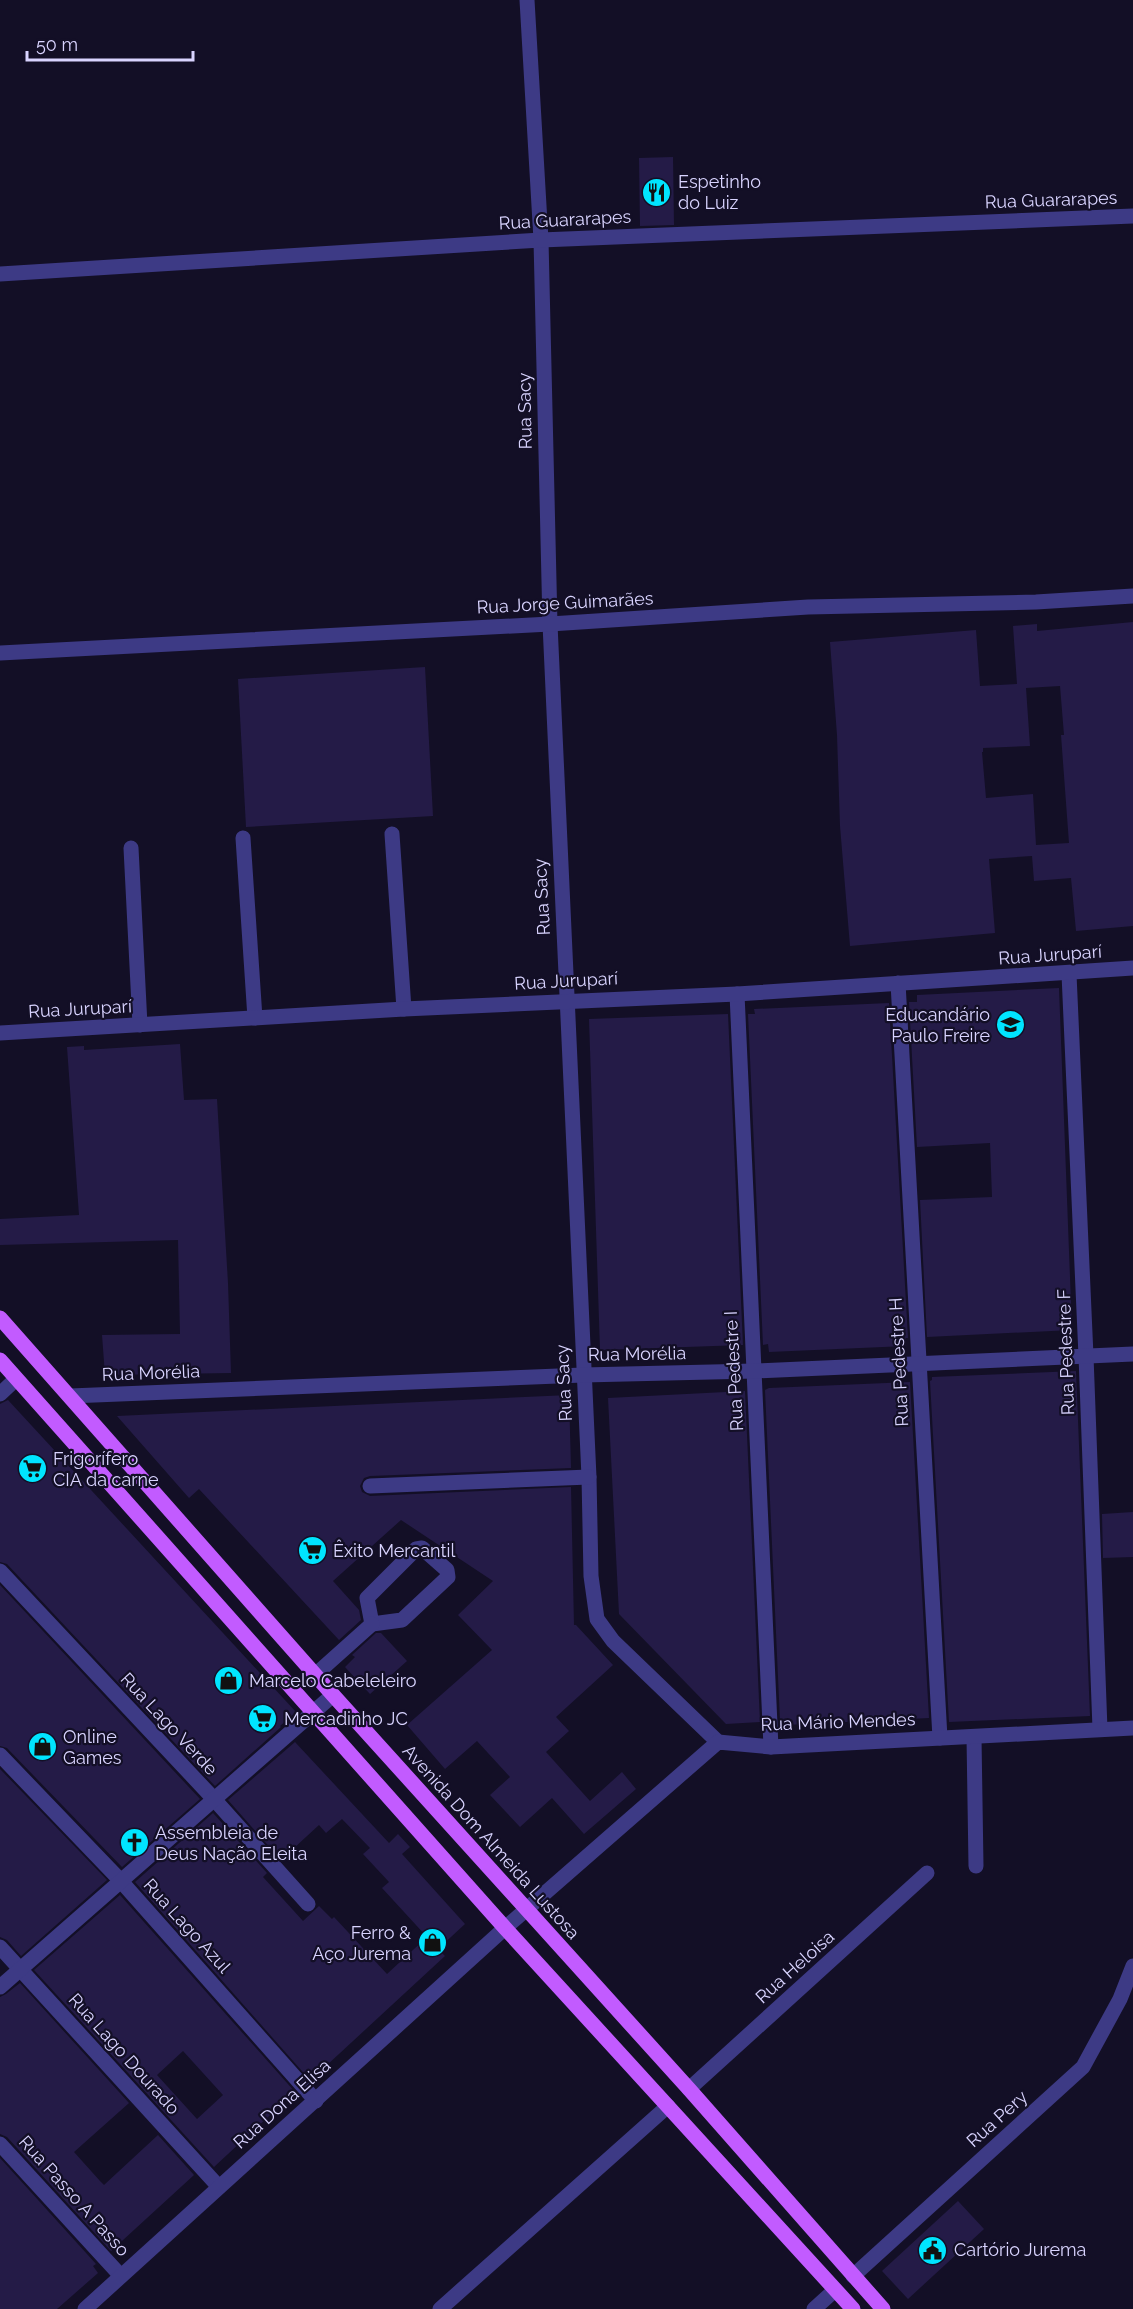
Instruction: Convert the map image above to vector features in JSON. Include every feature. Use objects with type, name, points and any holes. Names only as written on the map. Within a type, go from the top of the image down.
[{"type":"main road","name":"Avenida Dom Almeida Lustosa","points":[[0,1318],[315,1675],[689,2089],[883,2309]]},
{"type":"main road","points":[[0,1360],[505,1928],[853,2309]]},
{"type":"main road","points":[[88,1460],[110,1443]]},
{"type":"street","name":"Rua Sacy","points":[[527,0],[541,240],[550,624],[589,1477],[591,1576],[597,1619],[614,1641],[718,1742]]},
{"type":"street","name":"Rua Guararapes","points":[[0,274],[541,240],[1133,216]]},
{"type":"street","name":"Rua Jorge Guimarães","points":[[0,653],[550,624],[808,607],[1036,602],[1133,596]]},
{"type":"street","points":[[392,834],[404,1009]]},
{"type":"street","points":[[243,838],[255,1018]]},
{"type":"street","points":[[131,848],[140,1025]]},
{"type":"street","name":"Rua Juruparí","points":[[0,1033],[404,1009],[736,994],[1069,974],[1133,968]]},
{"type":"street","name":"Rua Pedestre F","points":[[1069,974],[1100,1729]]},
{"type":"street","name":"Rua Pedestre H","points":[[898,983],[940,1738]]},
{"type":"street","name":"Rua Pedestre I","points":[[736,994],[771,1747]]},
{"type":"street","name":"Rua Morélia","points":[[70,1396],[583,1375],[754,1371],[1133,1354]]},
{"type":"street","points":[[0,1394],[16,1379]]},
{"type":"street","points":[[370,1486],[589,1477]]},
{"type":"street","points":[[315,1675],[372,1624],[396,1623],[406,1617],[448,1577],[447,1570],[422,1548],[416,1549],[367,1598],[372,1624]]},
{"type":"street","name":"Rua Lago Verde","points":[[0,1571],[213,1798],[308,1904]]},
{"type":"street","points":[[0,1987],[333,1695]]},
{"type":"street","name":"Rua Mário Mendes","points":[[718,1742],[771,1747],[1133,1728]]},
{"type":"street","points":[[974,1737],[976,1866]]},
{"type":"street","points":[[505,1928],[718,1742]]},
{"type":"street","name":"Rua Lago Azul","points":[[0,1755],[120,1880],[316,2100]]},
{"type":"street","name":"Rua Heloisa","points":[[689,2089],[927,1874]]},
{"type":"street","name":"Rua Dona Elisa","points":[[85,2309],[505,1928]]},
{"type":"street","name":"Rua Lago Dourado","points":[[0,1947],[219,2187]]},
{"type":"street","name":"Rua Pery","points":[[853,2276],[1083,2067],[1120,1999],[1133,1966]]},
{"type":"street","points":[[440,2309],[668,2106]]},
{"type":"street","name":"Rua Passo A Passo","points":[[0,2144],[120,2275]]},
{"type":"street","points":[[814,2309],[836,2290]]},
{"type":"building","name":"Espetinho do Luiz","points":[[673,157],[674,225],[640,226],[639,158]]},
{"type":"building","points":[[1133,622],[1133,926],[1076,931],[1071,878],[1034,881],[1032,856],[989,859],[995,933],[850,946],[840,826],[837,735],[830,642],[976,630],[980,686],[1017,684],[1013,626],[1037,624],[1037,631]],"holes":[[[1060,686],[1064,735],[1061,735],[1069,843],[1036,845],[1033,794],[986,798],[983,748],[1030,746],[1026,688]]]},
{"type":"building","points":[[425,667],[433,816],[246,827],[238,679]]},
{"type":"building","points":[[1059,988],[1072,1330],[927,1337],[920,1200],[992,1197],[990,1143],[917,1147],[909,1002],[917,1002],[917,995]]},
{"type":"building","points":[[889,1003],[908,1338],[906,1338],[906,1346],[769,1352],[768,1344],[763,1345],[748,1014],[755,1014],[754,1009]]},
{"type":"building","points":[[728,1014],[743,1345],[600,1350],[589,1019]]},
{"type":"building","points":[[180,1044],[184,1100],[217,1099],[231,1373],[105,1375],[102,1335],[180,1334],[178,1240],[0,1245],[0,1219],[79,1215],[67,1047],[84,1046],[84,1050]]},
{"type":"building","points":[[1076,1371],[1090,1716],[949,1722],[930,1381],[932,1377]]},
{"type":"building","points":[[910,1382],[929,1718],[785,1725],[784,1721],[780,1721],[765,1390]]},
{"type":"building","points":[[745,1391],[760,1722],[726,1724],[619,1614],[608,1398]]},
{"type":"building","points":[[569,1395],[571,1468],[370,1476],[364,1478],[360,1486],[362,1492],[370,1496],[571,1487],[574,1625],[613,1665],[556,1717],[569,1731],[546,1752],[590,1801],[622,1772],[636,1789],[584,1834],[552,1798],[520,1827],[490,1795],[510,1777],[477,1741],[445,1769],[407,1725],[492,1650],[458,1615],[493,1581],[401,1520],[333,1581],[359,1610],[361,1620],[339,1640],[199,1489],[189,1498],[117,1416]]},
{"type":"building","points":[[8,1400],[296,1712],[215,1786],[7,1564],[0,1562],[0,1404]]},
{"type":"building","points":[[1133,1512],[1133,1557],[1103,1558],[1102,1514]]},
{"type":"building","points":[[0,1585],[200,1799],[122,1867],[7,1748],[0,1746]]},
{"type":"building","points":[[376,1633],[381,1633],[407,1661],[370,1694],[345,1667],[355,1657],[352,1655]]},
{"type":"building","points":[[295,1742],[389,1843],[398,1834],[410,1847],[402,1854],[465,1924],[438,1949],[445,1956],[313,2078],[309,2079],[135,1882],[213,1813],[267,1873],[263,1877],[303,1921],[319,1906],[332,1919],[334,1917],[387,1974],[427,1937],[382,1888],[389,1882],[363,1854],[370,1848],[342,1819],[326,1833],[319,1825],[281,1860],[228,1800]]},
{"type":"building","points":[[0,1769],[107,1880],[21,1956],[7,1940],[0,1937]]},
{"type":"building","points":[[120,1895],[295,2092],[214,2167],[34,1970]],"holes":[[[183,2051],[223,2095],[197,2119],[157,2075]]]},
{"type":"building","points":[[20,1983],[129,2103],[74,2152],[100,2181],[104,2185],[158,2135],[194,2175],[111,2251],[7,2137],[0,2134],[0,1997]]},
{"type":"building","points":[[0,2158],[96,2264],[93,2266],[98,2273],[57,2309],[0,2309]]},
{"type":"building","name":"Cartório Jurema","points":[[958,2201],[984,2229],[908,2299],[882,2271]]},
{"type":"place","name":"Espetinho do Luiz","points":[[657,192]]},
{"type":"place","name":"Educandário Paulo Freire","points":[[1011,1025]]},
{"type":"place","name":"Frigorífero CIA da carne","points":[[32,1469]]},
{"type":"place","name":"Êxito Mercantil","points":[[312,1551]]},
{"type":"place","name":"Marcelo Cabeleleiro","points":[[228,1681]]},
{"type":"place","name":"Mercadinho JC","points":[[263,1719]]},
{"type":"place","name":"Online Games","points":[[42,1747]]},
{"type":"place","name":"Assembleia de Deus Nação Eleita","points":[[134,1843]]},
{"type":"place","name":"Ferro & Aço Jurema","points":[[432,1943]]},
{"type":"place","name":"Cartório Jurema","points":[[933,2250]]}]
